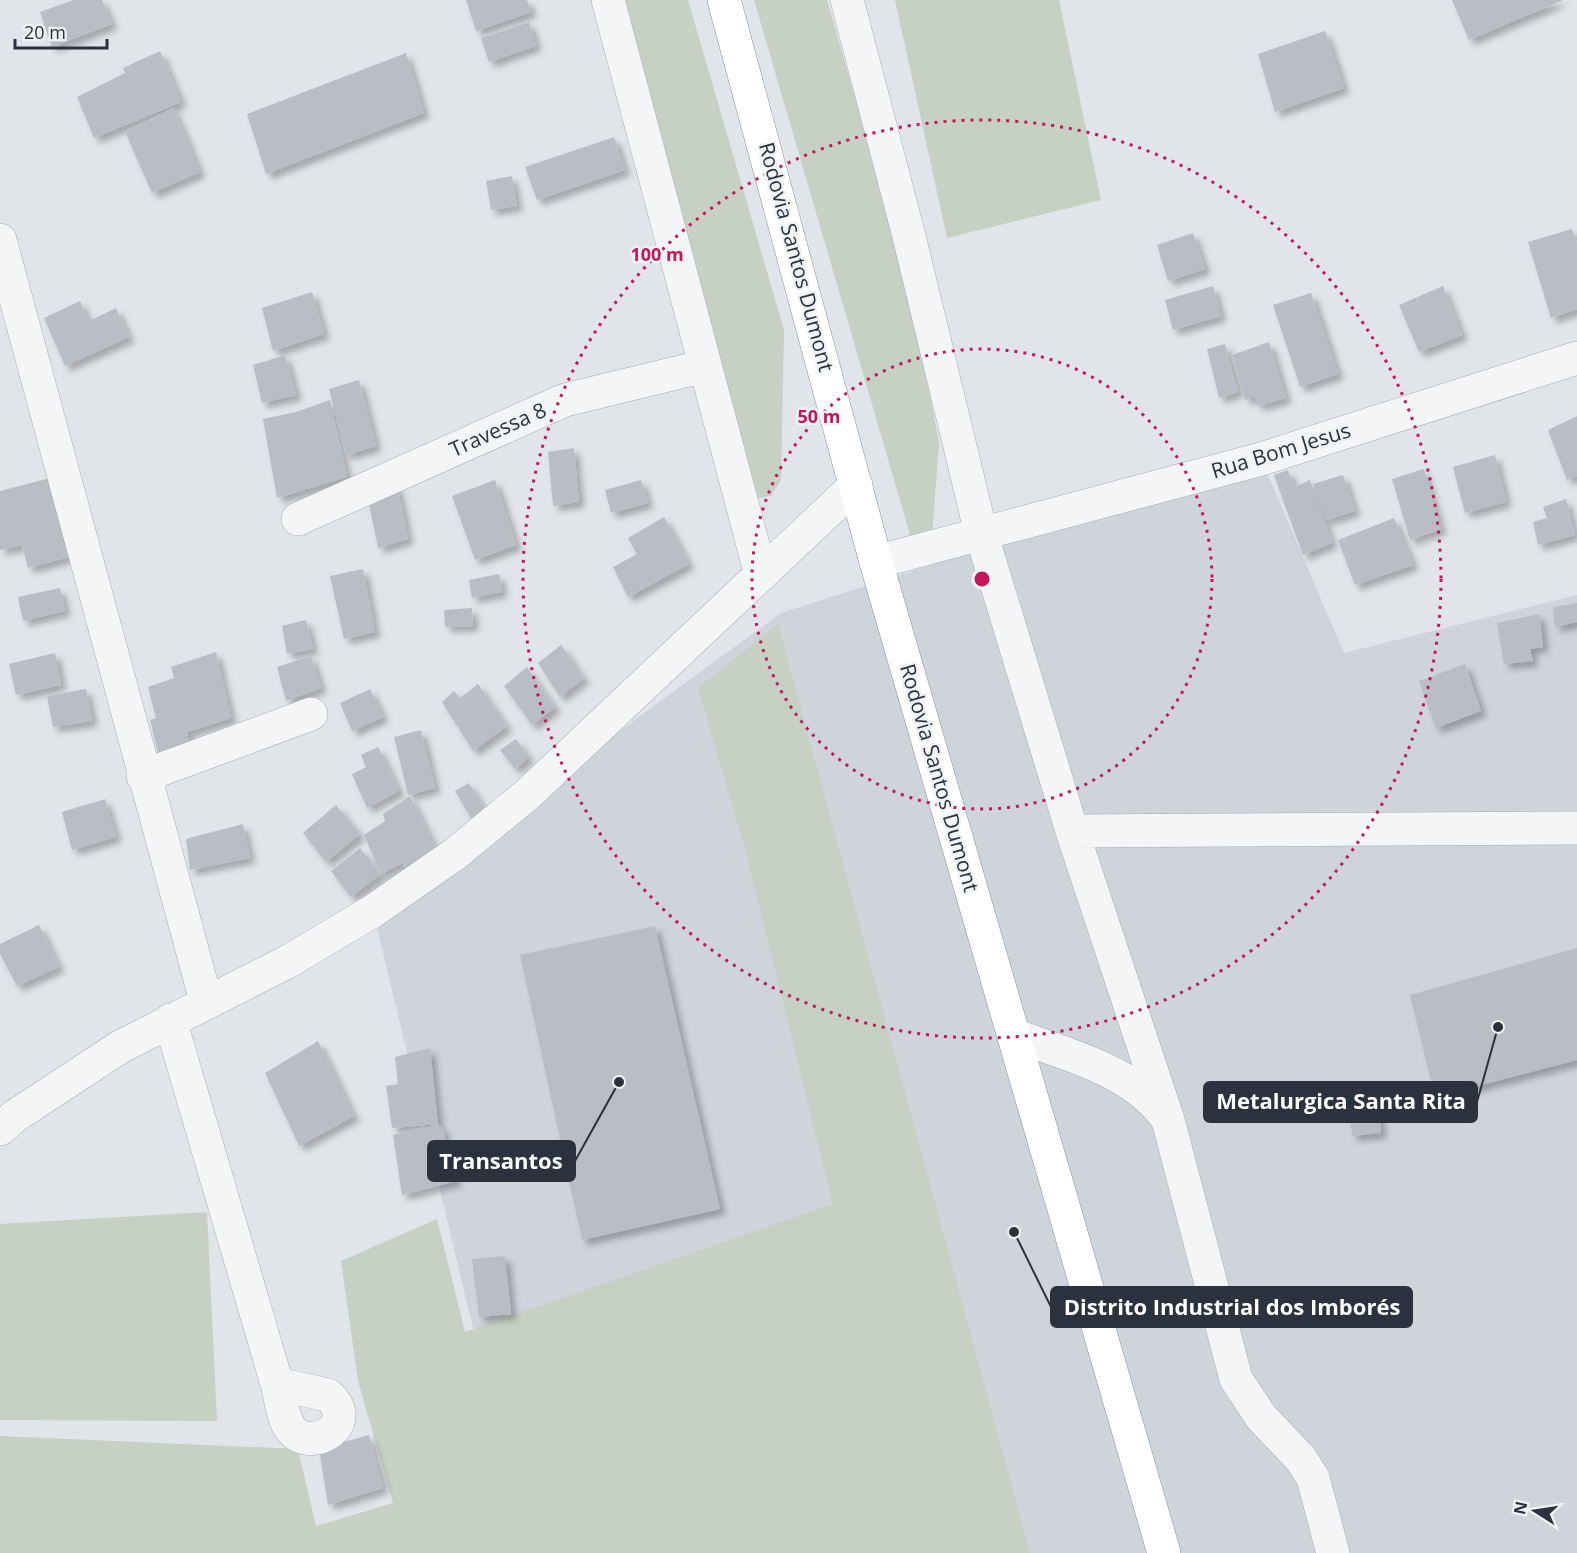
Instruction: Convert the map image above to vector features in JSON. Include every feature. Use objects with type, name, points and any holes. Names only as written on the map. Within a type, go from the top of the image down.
[{"type":"highway","name":"Rodovia Santos Dumont","points":[[724,0],[876,562],[1164,1553]]},
{"type":"street","points":[[608,0],[761,575]]},
{"type":"street","points":[[847,0],[908,232],[981,533],[1072,831],[1168,1120],[1236,1379],[1261,1417],[1295,1451],[1312,1478],[1333,1553]]},
{"type":"street","points":[[0,240],[143,776],[206,1001]]},
{"type":"street","name":"Rua Bom Jesus","points":[[876,562],[1261,459],[1577,358]]},
{"type":"street","name":"Travessa 8","points":[[298,519],[565,400],[705,366]]},
{"type":"street","points":[[0,1129],[15,1116],[120,1047],[206,1001],[289,961],[373,911],[455,854],[529,793],[856,485]]},
{"type":"street","points":[[143,776],[311,714]]},
{"type":"street","points":[[1072,831],[1577,828]]},
{"type":"street","points":[[170,1020],[278,1384]]},
{"type":"street","points":[[1014,1035],[1114,1074],[1157,1104],[1168,1120]]},
{"type":"shaded area","points":[[1261,459],[1344,653],[1577,595],[1577,1553],[527,1553],[373,911],[781,613]]},
{"type":"green space","points":[[622,0],[688,0],[784,330],[781,480],[771,496],[755,498]]},
{"type":"green space","points":[[754,0],[827,0],[897,244],[917,325],[939,443],[932,537],[911,538]]},
{"type":"green space","points":[[895,0],[1059,0],[1101,200],[947,238]]},
{"type":"green space","points":[[778,624],[1030,1553],[0,1553],[0,1436],[298,1449],[316,1526],[393,1503],[358,1381],[341,1261],[437,1219],[465,1332],[833,1204],[744,845],[698,688]]},
{"type":"green space","points":[[207,1212],[217,1421],[0,1420],[0,1224]]},
{"type":"building","points":[[73,0],[102,0],[112,24],[52,47],[40,12]]},
{"type":"building","points":[[466,0],[527,0],[531,12],[476,31]]},
{"type":"building","points":[[1452,0],[1563,0],[1469,40]]},
{"type":"building","points":[[529,22],[536,46],[489,62],[481,38]]},
{"type":"building","points":[[1325,31],[1344,88],[1275,112],[1258,54]]},
{"type":"building","points":[[160,51],[181,102],[94,138],[77,97],[125,73],[123,68]]},
{"type":"building","points":[[406,53],[424,113],[266,174],[247,114]]},
{"type":"building","points":[[173,108],[200,172],[152,193],[125,132]]},
{"type":"building","points":[[614,137],[625,170],[537,200],[525,167]]},
{"type":"building","points":[[512,176],[517,206],[491,210],[486,181]]},
{"type":"building","points":[[1572,229],[1577,243],[1577,309],[1551,318],[1528,242]]},
{"type":"building","points":[[1193,233],[1205,269],[1168,281],[1157,245]]},
{"type":"building","points":[[1213,286],[1221,316],[1173,330],[1165,300]]},
{"type":"building","points":[[1443,286],[1462,335],[1419,352],[1399,305]]},
{"type":"building","points":[[312,292],[324,334],[273,351],[262,308]]},
{"type":"building","points":[[1311,293],[1338,374],[1300,387],[1273,305]]},
{"type":"building","points":[[80,301],[89,321],[116,308],[129,337],[65,366],[44,318]]},
{"type":"building","points":[[1269,342],[1286,398],[1258,406],[1255,397],[1245,400],[1232,355]]},
{"type":"building","points":[[1225,344],[1238,392],[1219,398],[1207,349]]},
{"type":"building","points":[[285,355],[296,395],[262,403],[253,365]]},
{"type":"building","points":[[359,380],[376,446],[346,455],[329,389]]},
{"type":"building","points":[[330,400],[347,477],[277,498],[263,419],[296,412]]},
{"type":"building","points":[[1577,416],[1577,476],[1567,480],[1548,430]]},
{"type":"building","points":[[574,448],[579,502],[553,506],[548,452]]},
{"type":"building","points":[[1495,455],[1506,502],[1465,513],[1453,467]]},
{"type":"building","points":[[1424,469],[1441,529],[1410,540],[1392,479]]},
{"type":"building","points":[[1288,470],[1294,487],[1310,480],[1332,543],[1303,555],[1274,475]]},
{"type":"building","points":[[1343,475],[1355,511],[1326,520],[1313,484]]},
{"type":"building","points":[[50,478],[69,557],[28,568],[22,545],[0,550],[0,491]]},
{"type":"building","points":[[495,480],[516,545],[475,560],[452,496]]},
{"type":"building","points":[[641,480],[648,503],[611,513],[605,490]]},
{"type":"building","points":[[397,485],[408,539],[378,548],[367,494]]},
{"type":"building","points":[[1566,499],[1575,535],[1538,545],[1533,522],[1547,518],[1543,507]]},
{"type":"building","points":[[664,517],[689,564],[628,597],[613,567],[637,554],[628,538]]},
{"type":"building","points":[[1394,518],[1413,565],[1355,585],[1338,540]]},
{"type":"building","points":[[363,569],[375,632],[344,639],[330,576]]},
{"type":"building","points":[[499,574],[502,592],[472,598],[469,580]]},
{"type":"building","points":[[60,588],[65,611],[23,621],[18,597]]},
{"type":"building","points":[[1577,603],[1577,622],[1555,627],[1553,607]]},
{"type":"building","points":[[472,608],[473,626],[445,627],[444,610]]},
{"type":"building","points":[[1539,614],[1543,647],[1530,649],[1533,661],[1504,664],[1497,623]]},
{"type":"building","points":[[306,620],[313,649],[287,654],[282,626]]},
{"type":"building","points":[[561,645],[584,678],[560,697],[538,663]]},
{"type":"building","points":[[216,652],[231,718],[187,732],[189,744],[158,753],[150,720],[156,718],[148,687],[174,678],[171,667]]},
{"type":"building","points":[[55,653],[61,685],[16,695],[9,664]]},
{"type":"building","points":[[311,656],[321,688],[286,701],[277,667]]},
{"type":"building","points":[[1465,664],[1481,711],[1436,728],[1419,681]]},
{"type":"building","points":[[527,667],[555,707],[532,725],[504,686]]},
{"type":"building","points":[[478,684],[507,726],[473,751],[442,702],[454,691],[460,698]]},
{"type":"building","points":[[86,689],[92,721],[53,727],[47,696]]},
{"type":"building","points":[[370,689],[383,717],[352,731],[340,703]]},
{"type":"building","points":[[421,730],[435,788],[408,795],[394,737]]},
{"type":"building","points":[[516,739],[529,757],[515,769],[500,750]]},
{"type":"building","points":[[378,747],[399,791],[367,808],[352,774],[366,767],[361,755]]},
{"type":"building","points":[[469,783],[485,811],[471,818],[455,791]]},
{"type":"building","points":[[410,796],[435,848],[404,867],[403,863],[381,874],[364,835],[385,821],[383,814]]},
{"type":"building","points":[[105,799],[116,837],[72,850],[62,812]]},
{"type":"building","points":[[336,805],[360,834],[326,862],[303,833]]},
{"type":"building","points":[[243,824],[250,858],[190,870],[186,839]]},
{"type":"building","points":[[360,848],[381,874],[351,897],[331,871]]},
{"type":"building","points":[[39,925],[59,967],[17,986],[0,954],[0,944]]},
{"type":"building","points":[[655,926],[720,1209],[582,1240],[520,955]]},
{"type":"building","points":[[1577,948],[1577,1060],[1435,1097],[1410,995]]},
{"type":"building","points":[[318,1041],[354,1116],[299,1146],[265,1073]]},
{"type":"building","points":[[430,1048],[438,1124],[392,1128],[386,1086],[398,1084],[395,1057]]},
{"type":"building","points":[[1378,1101],[1381,1133],[1352,1136],[1349,1104]]},
{"type":"building","points":[[438,1124],[443,1129],[456,1181],[402,1195],[393,1135]]},
{"type":"building","points":[[505,1256],[511,1314],[479,1317],[472,1259]]},
{"type":"building","points":[[369,1435],[383,1488],[328,1505],[319,1449]]},
{"type":"place","name":"Metalurgica Santa Rita","points":[[1498,1027]]},
{"type":"place","name":"Transantos","points":[[619,1082]]},
{"type":"place","name":"Distrito Industrial dos Imborés","points":[[1014,1232]]}]
